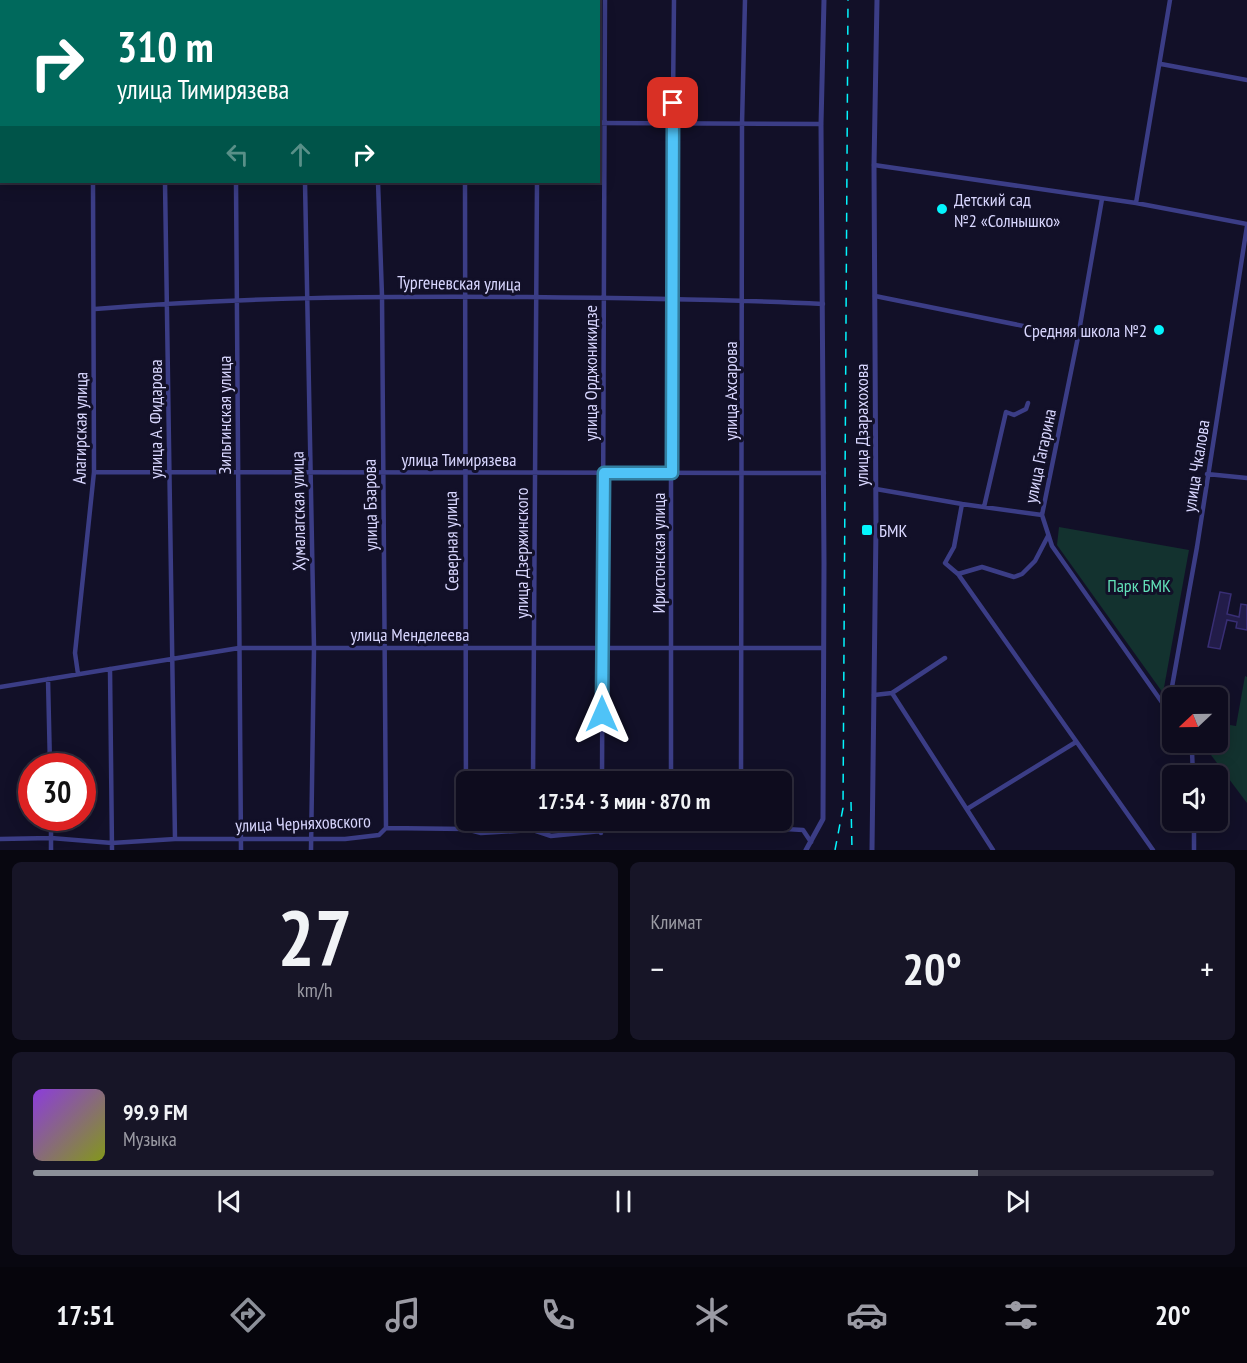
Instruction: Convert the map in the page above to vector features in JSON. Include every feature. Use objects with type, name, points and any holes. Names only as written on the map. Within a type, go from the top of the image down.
[{"type":"street","name":"улица Орджоникидзе","points":[[602,771],[604,473],[602,123],[605,0]]},
{"type":"street","name":"Иристонская улица","points":[[671,771],[671,297],[674,0]]},
{"type":"street","name":"улица Ахсарова","points":[[741,771],[742,124],[745,0]]},
{"type":"street","name":"улица Дзарахохова","points":[[806,850],[823,819],[824,473],[821,124],[824,0]]},
{"type":"street","name":"улица Дзарахохова","points":[[872,850],[876,489],[874,165],[877,0]]},
{"type":"street","points":[[1136,202],[1170,0]]},
{"type":"street","points":[[1161,64],[1247,80]]},
{"type":"street","points":[[602,123],[821,124]]},
{"type":"street","points":[[874,165],[1136,202],[1247,225]]},
{"type":"street","name":"Алагирская улица","points":[[78,674],[75,653],[94,472],[93,183]]},
{"type":"street","name":"улица А. Фидарова","points":[[165,183],[175,839]]},
{"type":"street","name":"Зильгинская улица","points":[[236,183],[241,850]]},
{"type":"street","name":"Хумалагская улица","points":[[305,183],[314,648],[311,850]]},
{"type":"street","name":"улица Бзарова","points":[[378,183],[382,296],[386,828]]},
{"type":"street","name":"Северная улица","points":[[465,183],[466,771]]},
{"type":"street","name":"улица Дзержинского","points":[[533,771],[537,183]]},
{"type":"street","name":"улица Гагарина","points":[[1102,199],[1078,337],[1042,515],[1052,546],[1162,701]]},
{"type":"street","name":"улица Чкалова","points":[[1172,687],[1197,547],[1247,225]]},
{"type":"street","name":"Тургеневская улица","points":[[95,309],[168,303],[382,296],[671,297],[822,303]]},
{"type":"street","points":[[875,296],[1078,337]]},
{"type":"street","points":[[984,507],[1005,412],[1014,415],[1026,409],[1028,403]]},
{"type":"street","name":"улица Тимирязева","points":[[94,472],[824,473]]},
{"type":"street","points":[[1207,474],[1247,478]]},
{"type":"street","points":[[876,489],[1042,515]]},
{"type":"street","points":[[962,504],[954,547],[945,563],[958,574],[1153,850]]},
{"type":"street","points":[[958,574],[981,567],[1014,577],[1022,574],[1035,561],[1048,536]]},
{"type":"street","name":"улица Менделеева","points":[[0,687],[171,657],[239,648],[823,648]]},
{"type":"street","points":[[874,694],[892,693],[945,658]]},
{"type":"street","points":[[110,669],[112,850]]},
{"type":"street","points":[[48,679],[50,753]]},
{"type":"street","points":[[892,693],[993,850]]},
{"type":"street","points":[[967,809],[1076,742]]},
{"type":"street","name":"улица Черняховского","points":[[0,839],[51,838],[112,843],[175,839],[311,840],[369,837],[379,835],[386,828],[456,829]]},
{"type":"street","name":"улица Черняховского","points":[[792,829],[803,830],[811,842]]},
{"type":"street","points":[[51,831],[51,850]]},
{"type":"street","name":"улица Черняховского","points":[[474,831],[481,833],[516,831]]},
{"type":"street","name":"улица Черняховского","points":[[536,831],[551,836],[608,831]]},
{"type":"street","points":[[1194,831],[1194,850]]},
{"type":"green space","name":"Парк БМК","points":[[1059,527],[1189,550],[1162,692],[1057,545]]},
{"type":"green space","points":[[1245,676],[1247,677],[1247,803],[1228,778],[1228,765],[1218,765],[1210,753],[1228,753],[1228,725],[1236,726]]},
{"type":"building","points":[[1220,592],[1231,594],[1227,614],[1239,617],[1241,604],[1247,605],[1247,630],[1236,628],[1237,622],[1227,620],[1220,649],[1208,647]]},
{"type":"railway","points":[[835,850],[843,808],[848,0]]},
{"type":"railway","points":[[851,802],[852,850]]},
{"type":"place","name":"Детский сад №2 «Солнышко»","points":[[942,209]]},
{"type":"place","name":"Средняя школа №2","points":[[1159,330]]},
{"type":"place","name":"БМК","points":[[867,530]]},
{"type":"route","points":[[602,714],[604,473],[672,473],[673,103]]}]
